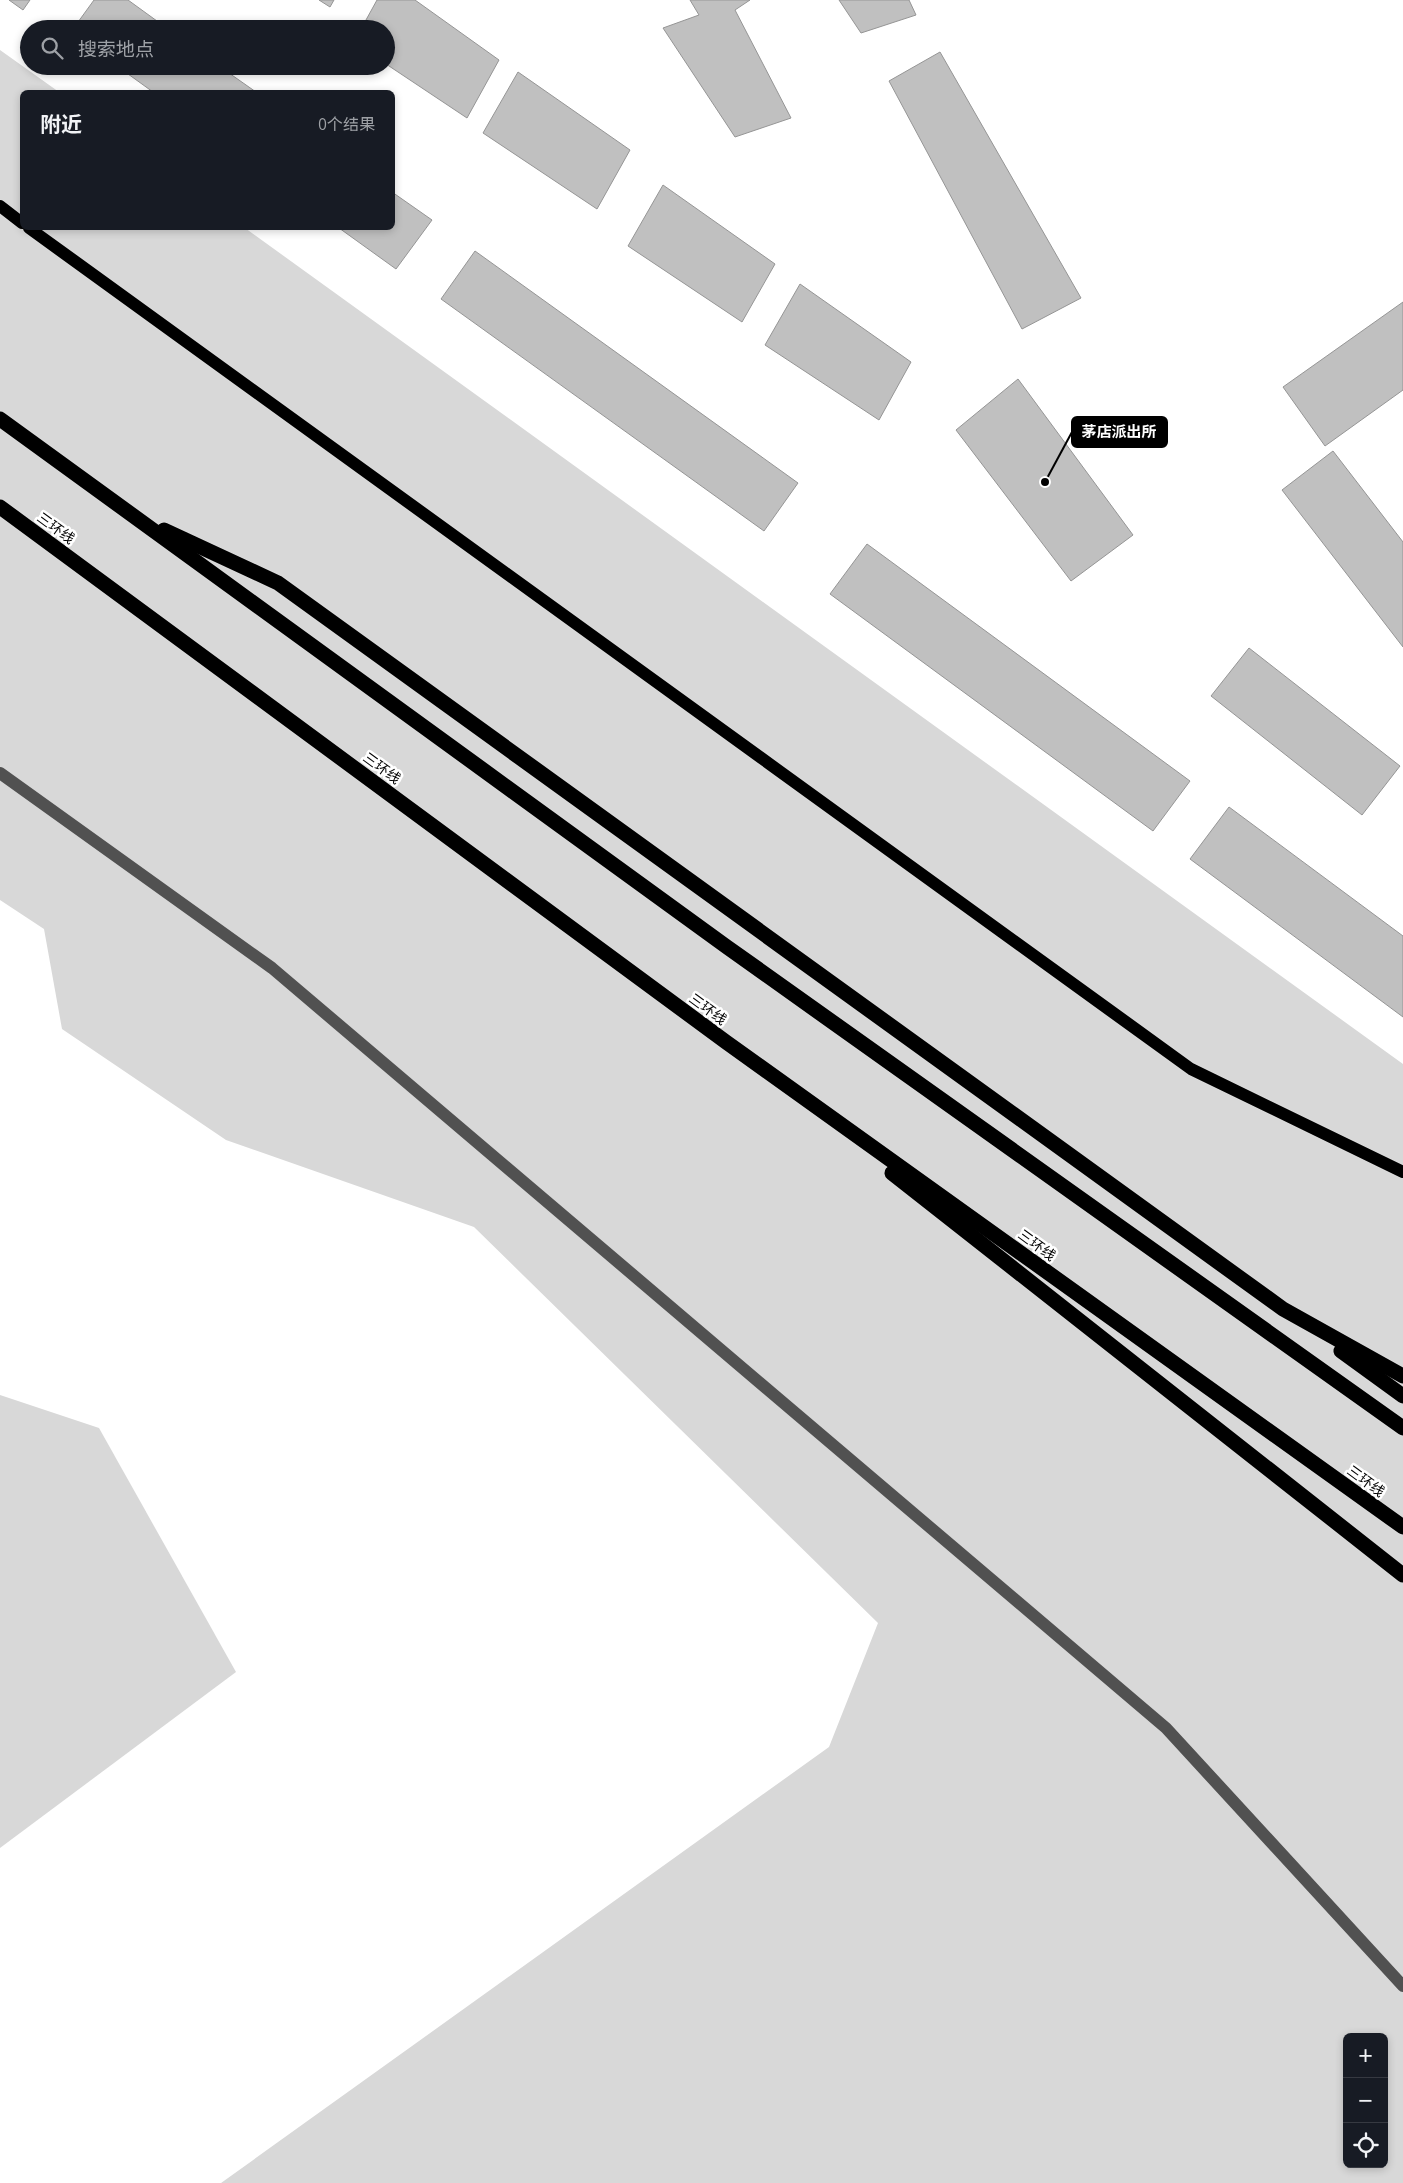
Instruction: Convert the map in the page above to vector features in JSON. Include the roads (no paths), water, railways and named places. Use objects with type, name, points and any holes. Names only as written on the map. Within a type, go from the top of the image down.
[{"type":"highway","points":[[0,419],[736,952],[1403,1428]]},
{"type":"highway","name":"三环线","points":[[0,507],[726,1042],[1403,1527]]},
{"type":"highway","points":[[130,514],[278,583],[1403,1396]]},
{"type":"highway","points":[[726,1042],[1403,1575]]},
{"type":"highway","points":[[1283,1309],[1403,1376]]},
{"type":"main road","points":[[0,206],[20,221]]},
{"type":"main road","points":[[32,230],[1191,1069],[1403,1172]]},
{"type":"street","points":[[0,773],[272,968],[1166,1728],[1403,1986]]},
{"type":"place","name":"茅店派出所","points":[[1045,482]]}]
